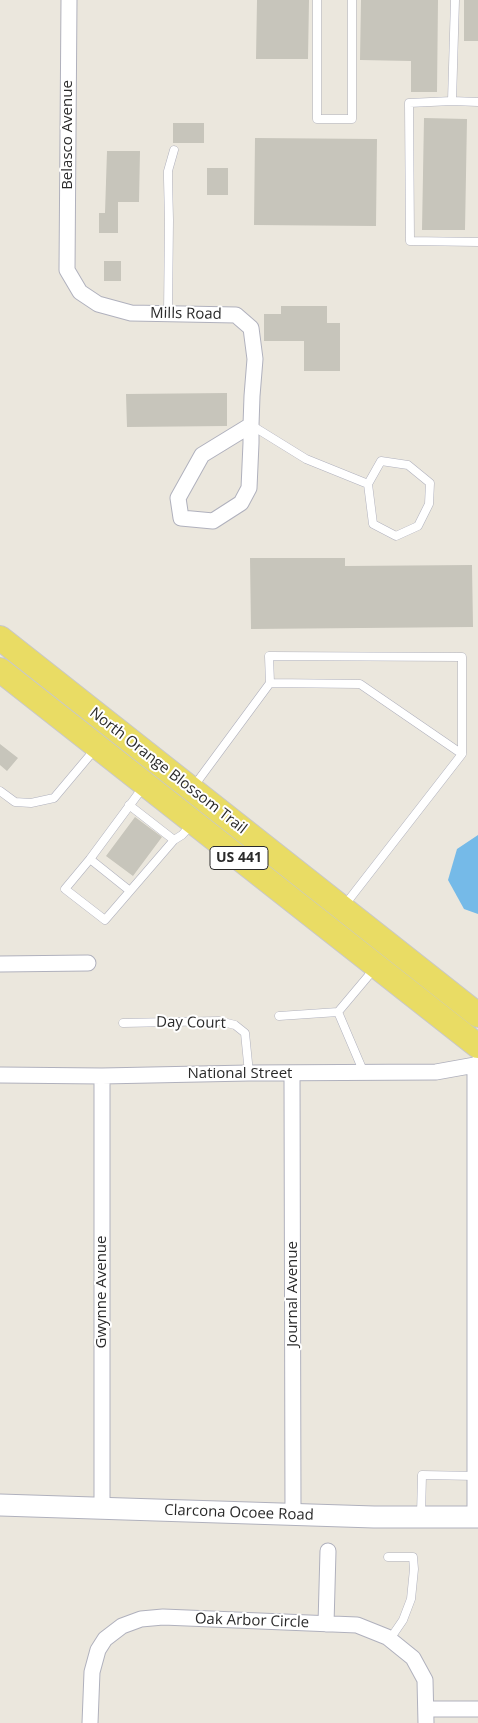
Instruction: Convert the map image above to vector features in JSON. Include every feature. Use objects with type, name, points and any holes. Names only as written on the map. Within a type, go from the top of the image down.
[{"type":"main road","name":"North Orange Blossom Trail","points":[[0,638],[478,1015]]},
{"type":"main road","name":"North Orange Blossom Trail","points":[[0,670],[376,966],[477,1058]]},
{"type":"main road","name":"Clarcona Ocoee Road","points":[[0,1505],[293,1514],[477,1517]]},
{"type":"street","name":"Belasco Avenue","points":[[67,270],[69,0]]},
{"type":"street","name":"Mills Road","points":[[67,270],[80,292],[98,304],[131,313],[236,315],[251,328],[255,359],[252,396],[250,488],[241,503],[213,521],[181,518],[178,498],[202,455],[251,425]]},
{"type":"street","points":[[146,784],[165,768]]},
{"type":"street","points":[[0,964],[88,964]]},
{"type":"street","points":[[477,1058],[477,1517]]},
{"type":"street","name":"National Street","points":[[0,1075],[102,1076],[436,1072],[477,1058]]},
{"type":"street","name":"Journal Avenue","points":[[292,1074],[293,1514]]},
{"type":"street","name":"Gwynne Avenue","points":[[102,1076],[102,1508]]},
{"type":"street","points":[[326,1624],[328,1551]]},
{"type":"street","name":"Oak Arbor Circle","points":[[90,1723],[92,1672],[98,1650],[105,1639],[122,1626],[141,1619],[163,1617],[356,1625],[390,1639],[413,1658],[424,1680],[426,1716]]},
{"type":"street","points":[[426,1716],[478,1709]]},
{"type":"lane","points":[[317,0],[317,119],[352,119],[352,0]]},
{"type":"lane","points":[[452,101],[455,0]]},
{"type":"lane","points":[[478,102],[409,103],[410,241],[478,242]]},
{"type":"lane","points":[[168,314],[168,171],[174,150]]},
{"type":"lane","points":[[251,425],[306,459],[368,484]]},
{"type":"lane","points":[[381,461],[408,464],[430,483],[429,504],[418,526],[396,536],[373,524],[368,484],[381,461]]},
{"type":"lane","points":[[192,790],[270,683],[269,656],[462,657],[462,754],[342,908]]},
{"type":"lane","points":[[270,683],[360,684],[462,754]]},
{"type":"lane","points":[[0,791],[15,802],[31,803],[54,798],[97,746]]},
{"type":"lane","points":[[146,784],[65,889],[105,920],[174,840],[182,835],[193,822]]},
{"type":"lane","points":[[129,805],[174,840]]},
{"type":"lane","points":[[90,859],[130,891]]},
{"type":"lane","points":[[279,1016],[338,1012],[376,966]]},
{"type":"lane","points":[[338,1012],[364,1073]]},
{"type":"lane","name":"Day Court","points":[[123,1023],[219,1022],[235,1025],[245,1033],[250,1073]]},
{"type":"lane","points":[[421,1517],[422,1475],[476,1476]]},
{"type":"lane","points":[[388,1557],[413,1557],[414,1570],[411,1599],[403,1620],[390,1639]]},
{"type":"water","points":[[478,835],[478,914],[464,909],[448,880],[457,849]]},
{"type":"building","points":[[257,0],[309,0],[308,59],[256,59]]},
{"type":"building","points":[[361,0],[438,0],[437,92],[411,92],[411,61],[360,60]]},
{"type":"building","points":[[464,0],[478,0],[478,41],[464,41]]},
{"type":"building","points":[[424,118],[467,119],[465,230],[422,230]]},
{"type":"building","points":[[173,123],[204,123],[204,143],[173,143]]},
{"type":"building","points":[[255,138],[377,139],[376,226],[254,225]]},
{"type":"building","points":[[107,151],[140,151],[139,202],[118,202],[118,233],[99,233],[99,213],[105,213]]},
{"type":"building","points":[[207,168],[228,168],[228,195],[207,195]]},
{"type":"building","points":[[104,261],[121,261],[121,281],[104,281]]},
{"type":"building","points":[[281,306],[327,306],[327,323],[340,323],[340,371],[304,371],[304,341],[264,341],[264,314],[281,314]]},
{"type":"building","points":[[227,393],[227,426],[127,427],[126,394]]},
{"type":"building","points":[[250,558],[345,558],[345,566],[472,565],[473,627],[251,629]]},
{"type":"building","points":[[0,744],[18,758],[7,771],[0,765]]},
{"type":"building","points":[[135,817],[162,837],[133,876],[106,856]]}]
